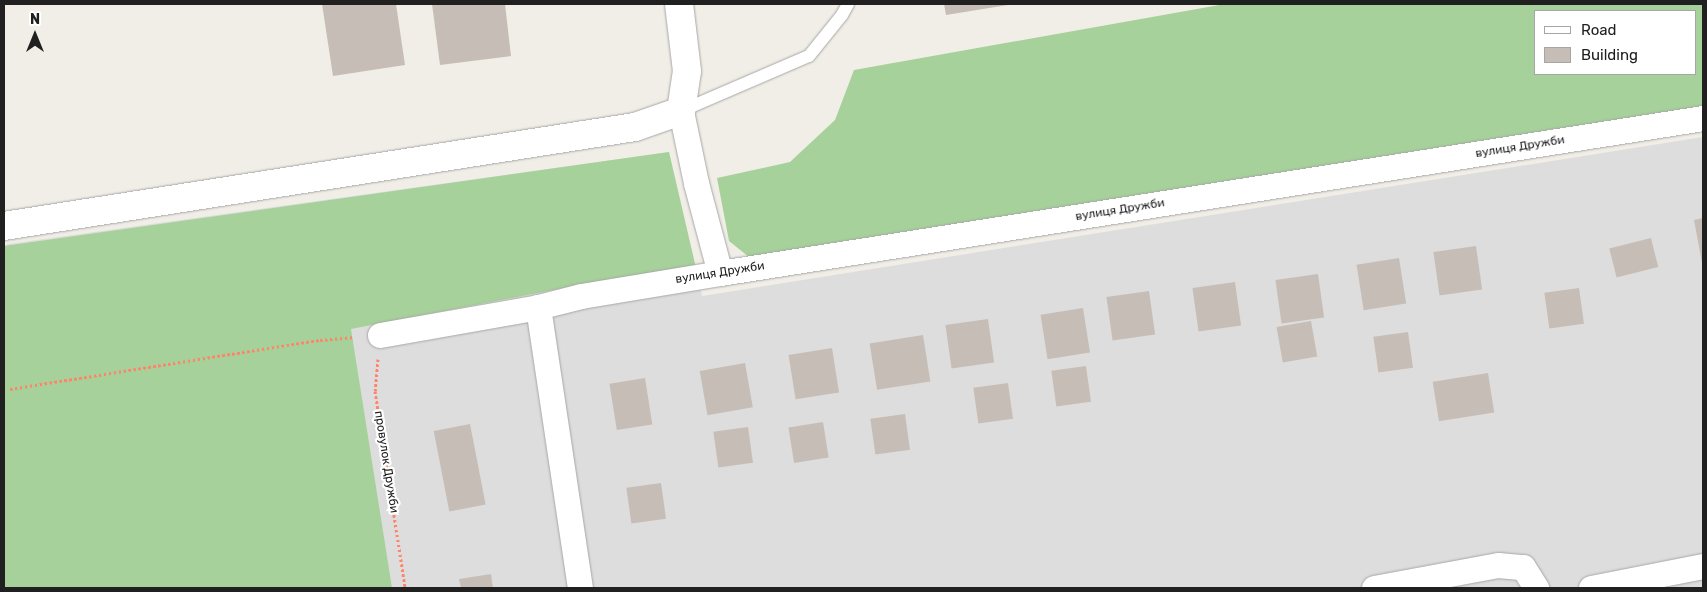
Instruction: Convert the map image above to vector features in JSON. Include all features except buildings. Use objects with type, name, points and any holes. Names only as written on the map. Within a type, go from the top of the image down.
[{"type":"street","points":[[679,4],[687,71],[680,111],[696,183],[720,273]]},
{"type":"street","points":[[4,226],[635,127],[680,111]]},
{"type":"street","name":"вулиця Дружби","points":[[380,336],[538,307],[581,296],[720,273],[1703,118]]},
{"type":"street","points":[[538,307],[580,588]]},
{"type":"street","points":[[1374,588],[1498,565],[1523,567],[1536,588]]},
{"type":"street","points":[[1591,588],[1703,566]]},
{"type":"lane","points":[[680,111],[808,56],[842,15],[848,4]]},
{"type":"path","points":[[10,389],[320,340],[380,336]]},
{"type":"path","name":"провулок Дружби","points":[[380,336],[375,391],[405,588]]},
{"type":"shaded area","points":[[1703,137],[1703,588],[4,588],[4,246],[8,244],[669,152],[702,296]]},
{"type":"green space","points":[[1225,4],[1703,4],[1703,115],[754,261],[729,241],[717,178],[790,162],[835,120],[854,70]]},
{"type":"green space","points":[[669,152],[696,268],[579,285],[351,329],[392,588],[4,588],[4,246]]}]
